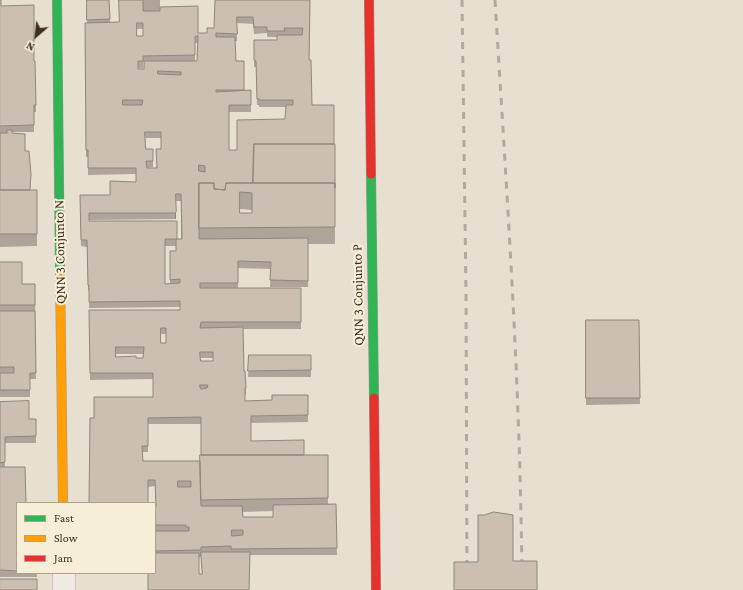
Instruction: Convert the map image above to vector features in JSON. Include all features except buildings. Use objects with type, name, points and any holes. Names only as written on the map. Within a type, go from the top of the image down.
[{"type":"street","name":"QNN 3 Conjunto N","points":[[57,0],[63,502]]},
{"type":"street","name":"QNN 3 Conjunto P","points":[[369,0],[376,590]]},
{"type":"street","points":[[64,574],[64,590]]},
{"type":"railway","points":[[462,0],[466,291],[467,590]]},
{"type":"railway","points":[[495,0],[509,221],[516,369],[522,590]]},
{"type":"traffic: fast","points":[[57,0],[60,271]]},
{"type":"traffic: fast","points":[[371,174],[374,398]]},
{"type":"traffic: slow","points":[[60,271],[63,502]]},
{"type":"traffic: jam","points":[[369,0],[371,174]]},
{"type":"traffic: jam","points":[[374,398],[376,590]]}]
